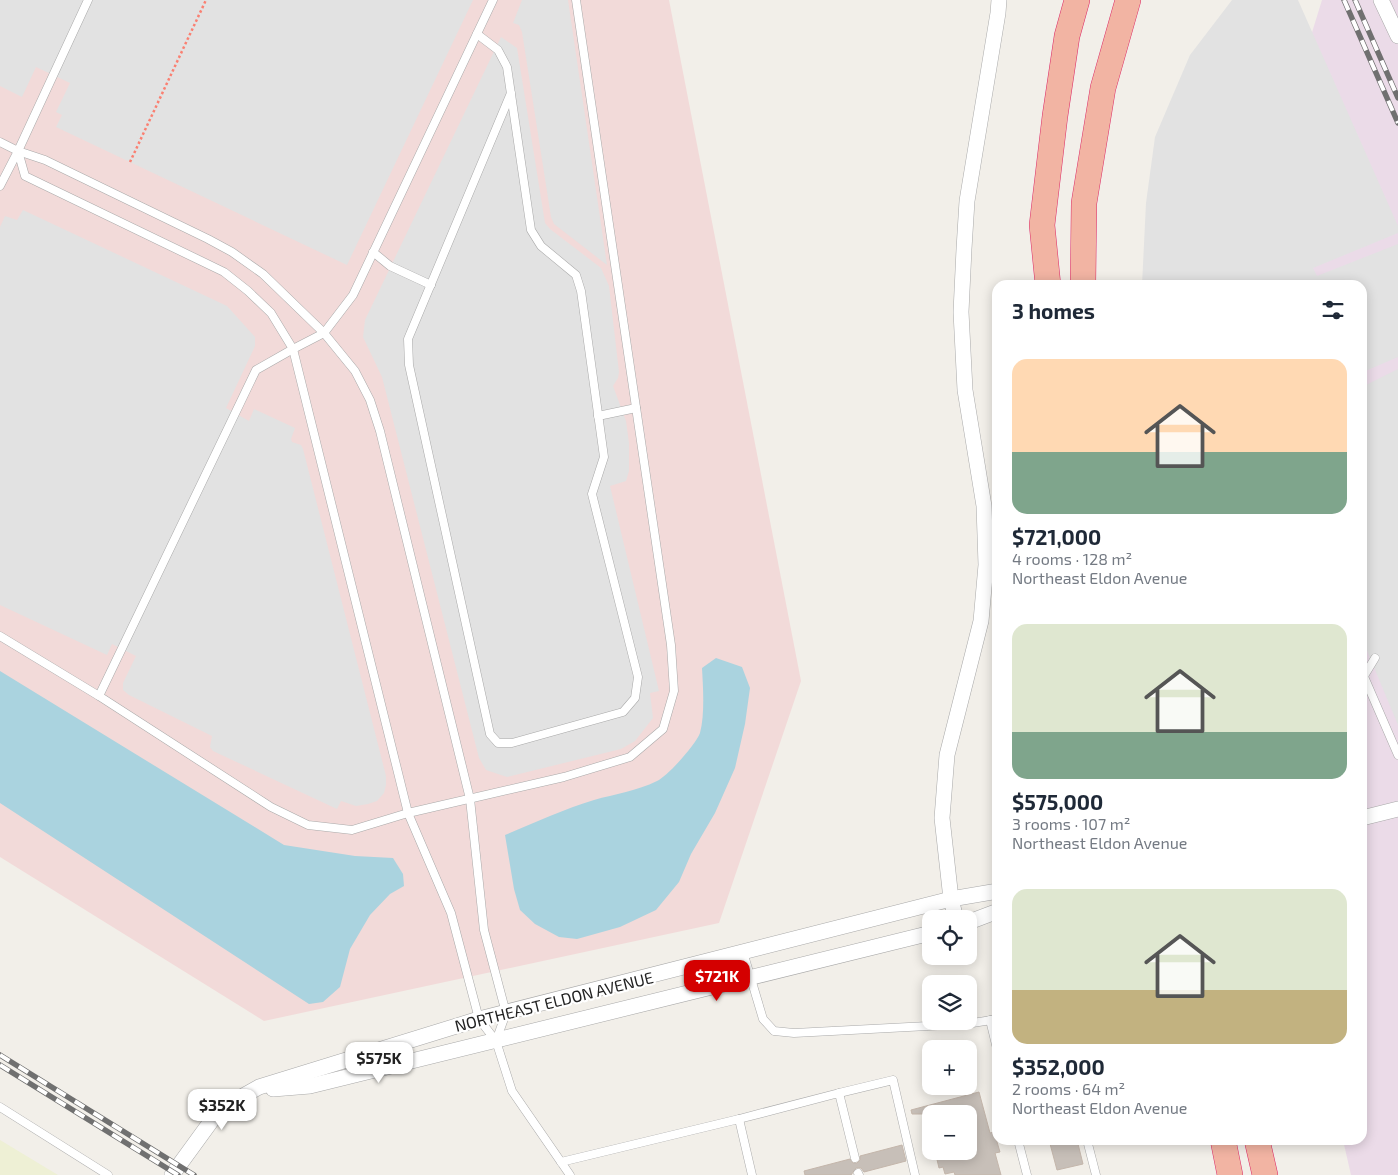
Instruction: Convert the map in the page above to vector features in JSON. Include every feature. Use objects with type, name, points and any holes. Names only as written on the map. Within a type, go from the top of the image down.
[{"type":"highway","points":[[1048,280],[1042,225],[1055,116],[1066,45],[1077,0]]},
{"type":"highway","points":[[1083,280],[1084,203],[1087,184],[1103,88],[1128,0]]},
{"type":"highway","points":[[1224,1145],[1230,1175]]},
{"type":"highway","points":[[1259,1145],[1265,1175]]},
{"type":"street","points":[[954,910],[942,818],[947,755],[981,620],[986,566],[984,506],[964,390],[961,312],[964,249],[967,201],[999,0]]},
{"type":"street","points":[[1381,0],[1398,36]]},
{"type":"street","points":[[1367,817],[1398,809]]},
{"type":"street","name":"NORTHEAST ELDON AVENUE","points":[[175,1171],[212,1120],[243,1096],[259,1087],[479,1019],[951,900],[992,893]]},
{"type":"street","points":[[977,919],[992,913]]},
{"type":"street","name":"NORTHEAST ELDON AVENUE","points":[[259,1087],[276,1089],[310,1086],[922,936]]},
{"type":"lane","points":[[0,186],[88,0]]},
{"type":"lane","points":[[99,696],[256,370],[324,333],[352,295],[494,0]]},
{"type":"lane","points":[[0,636],[99,696],[271,807],[308,825],[352,830],[408,813],[564,777],[630,758],[663,728],[674,690],[671,645],[576,0]]},
{"type":"lane","points":[[477,34],[498,50],[507,67],[511,93],[531,230],[540,246],[576,275],[581,291],[604,457],[592,494],[638,677],[635,698],[623,712],[512,743],[498,743],[490,734],[409,365],[408,339],[511,93]]},
{"type":"lane","points":[[0,142],[18,151],[45,160],[232,252],[263,274],[324,333],[355,371],[370,400],[378,423],[470,799],[484,930],[506,1013],[496,1040]]},
{"type":"lane","points":[[18,151],[25,176],[224,272],[271,313],[292,349],[408,813],[451,913],[479,1019],[496,1040],[512,1091],[570,1175]]},
{"type":"lane","points":[[373,252],[390,266],[431,285]]},
{"type":"lane","points":[[598,416],[636,408]]},
{"type":"lane","points":[[1367,669],[1375,658]]},
{"type":"lane","points":[[1367,683],[1398,755]]},
{"type":"lane","points":[[743,952],[763,1019],[774,1032],[794,1033],[957,1024],[992,1020]]},
{"type":"lane","points":[[561,1162],[893,1080],[916,1175]]},
{"type":"lane","points":[[839,1093],[855,1158]]},
{"type":"lane","points":[[0,1106],[108,1175]]},
{"type":"lane","points":[[738,1119],[752,1175]]},
{"type":"lane","points":[[1019,1145],[1027,1175]]},
{"type":"lane","points":[[1088,1145],[1096,1175]]},
{"type":"path","points":[[130,162],[206,0]]},
{"type":"shaded area","points":[[0,0],[669,0],[801,681],[719,923],[264,1021],[0,857]]},
{"type":"shaded area","points":[[0,0],[473,0],[347,265],[56,127],[62,115],[56,112],[70,83],[36,67],[22,97],[0,86]]},
{"type":"shaded area","points":[[522,0],[568,0],[607,265],[554,224],[551,217],[522,32],[519,25],[513,23]]},
{"type":"shaded area","points":[[1232,0],[1298,0],[1398,226],[1398,233],[1313,268],[1317,276],[1398,244],[1398,357],[1367,370],[1367,280],[1142,280],[1146,203],[1155,137],[1190,55]]},
{"type":"shaded area","points":[[1322,0],[1398,0],[1398,1175],[1351,1175],[1344,1145],[1367,1145],[1367,280],[1236,280]]},
{"type":"shaded area","points":[[501,37],[517,48],[545,223],[550,229],[601,268],[609,286],[619,372],[613,386],[626,421],[629,443],[629,471],[626,481],[610,486],[659,691],[650,693],[653,718],[635,741],[621,749],[507,777],[486,770],[479,758],[382,377],[363,337],[365,320]]},
{"type":"shaded area","points":[[23,210],[227,306],[255,337],[255,346],[226,408],[249,421],[254,409],[295,428],[291,439],[292,442],[301,445],[303,449],[386,776],[384,793],[377,801],[356,806],[341,801],[337,809],[213,751],[210,747],[212,736],[129,695],[123,690],[123,683],[136,656],[112,644],[107,655],[0,605],[0,227],[5,216],[17,220]]},
{"type":"shaded area","points":[[1398,369],[1398,725],[1367,651],[1367,384]]},
{"type":"green space","points":[[0,1140],[58,1175],[0,1175]]},
{"type":"water","points":[[716,658],[742,667],[750,688],[745,724],[735,768],[715,813],[691,854],[679,882],[656,910],[620,927],[577,939],[559,937],[535,924],[520,910],[514,889],[505,835],[549,816],[594,800],[642,787],[662,778],[688,752],[700,733],[703,709],[702,668]]},
{"type":"water","points":[[0,671],[284,845],[355,856],[393,858],[403,874],[404,886],[390,894],[370,915],[350,949],[340,987],[323,1002],[309,1004],[0,803]]},
{"type":"building","points":[[979,1092],[990,1133],[992,1132],[992,1145],[998,1145],[1000,1152],[995,1153],[1001,1175],[955,1175],[954,1172],[945,1174],[943,1167],[939,1168],[937,1160],[977,1160],[977,1105],[930,1105],[968,1095],[977,1095]]},
{"type":"building","points":[[922,1107],[922,1114],[912,1114],[911,1110]]},
{"type":"building","points":[[902,1145],[906,1161],[864,1172],[861,1168],[856,1168],[851,1175],[805,1175],[804,1171],[850,1159],[853,1163],[857,1163],[860,1160],[860,1156]]},
{"type":"building","points":[[1050,1145],[1078,1145],[1083,1164],[1057,1170]]},
{"type":"railway","points":[[1344,0],[1398,123]]},
{"type":"railway","points":[[1355,0],[1398,98]]},
{"type":"railway","points":[[0,1055],[194,1175]]},
{"type":"railway","points":[[0,1065],[178,1175]]}]
